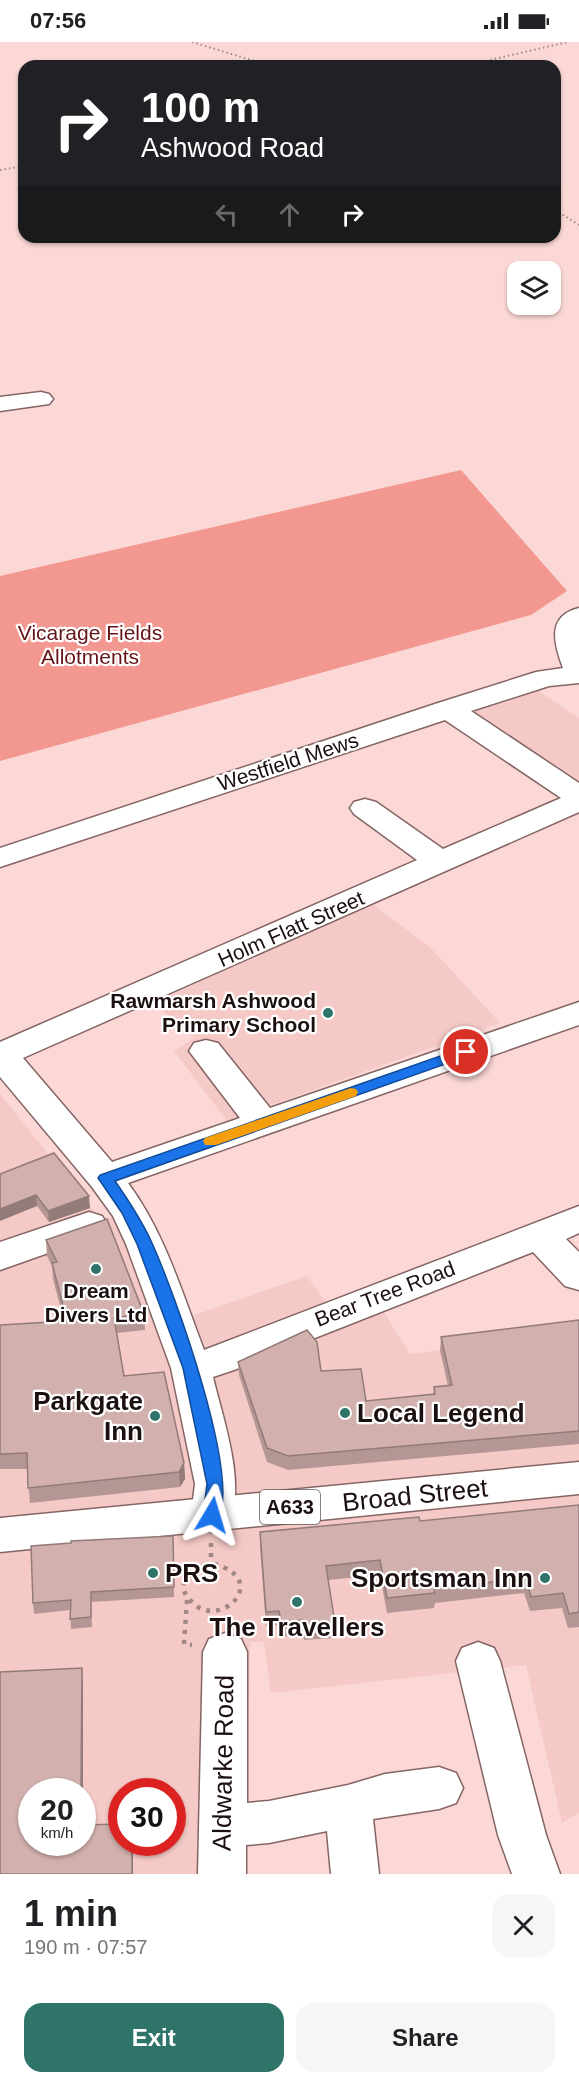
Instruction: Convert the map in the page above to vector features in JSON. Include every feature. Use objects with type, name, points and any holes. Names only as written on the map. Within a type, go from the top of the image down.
[{"type":"street","points":[[0,404],[41,399]]},
{"type":"street","points":[[579,616],[570,623],[567,640],[579,674]]},
{"type":"street","name":"Westfield Mews","points":[[0,858],[448,709],[546,678],[579,674]]},
{"type":"street","points":[[448,709],[579,796]]},
{"type":"street","name":"Holm Flatt Street","points":[[0,1055],[579,801]]},
{"type":"street","points":[[365,808],[440,862]]},
{"type":"street","points":[[105,1178],[579,1012]]},
{"type":"street","points":[[206,1051],[263,1123]]},
{"type":"street","points":[[0,1055],[105,1178],[129,1211],[155,1268],[191,1368],[216,1484],[212,1515]]},
{"type":"street","points":[[0,1256],[129,1211]]},
{"type":"street","name":"Bear Tree Road","points":[[191,1368],[220,1360],[579,1219]]},
{"type":"street","points":[[539,1234],[579,1276]]},
{"type":"street","name":"Broad Street","points":[[0,1534],[579,1478]]},
{"type":"street","name":"Aldwarke Road","points":[[222,1874],[225,1652]]},
{"type":"street","points":[[478,1661],[529,1854]]},
{"type":"street","points":[[222,1826],[269,1822],[348,1806],[385,1795],[439,1788]]},
{"type":"street","points":[[348,1806],[355,1874]]},
{"type":"path","points":[[192,42],[251,60]]},
{"type":"path","points":[[490,60],[568,42]]},
{"type":"path","points":[[0,170],[18,167]]},
{"type":"path","points":[[561,214],[579,225]]},
{"type":"path","points":[[214,1564],[231,1569],[241,1582],[239,1597],[225,1608],[216,1611],[207,1611],[190,1603],[183,1589],[184,1581],[196,1568],[214,1564]]},
{"type":"shaded area","points":[[537,690],[579,718],[579,789],[468,713]]},
{"type":"shaded area","name":"Rawmarsh Ashwood Primary School","points":[[371,903],[430,947],[500,1023],[227,1121],[174,1051],[194,1038],[154,1003]]},
{"type":"shaded area","points":[[0,1094],[94,1211],[29,1233],[34,1245],[129,1211],[174,1322],[307,1276],[334,1314],[375,1298],[410,1354],[579,1332],[579,1813],[562,1823],[526,1665],[271,1693],[264,1642],[250,1642],[246,1874],[0,1874]]},
{"type":"green space","name":"Vicarage Fields Allotments","points":[[461,470],[567,591],[531,615],[0,761],[0,576]]},
{"type":"building","points":[[54,1153],[89,1196],[48,1211],[36,1195],[0,1209],[0,1174]]},
{"type":"building","points":[[107,1219],[144,1314],[114,1318],[124,1376],[164,1372],[184,1463],[179,1472],[28,1488],[27,1453],[0,1454],[0,1325],[67,1321],[52,1263],[57,1262],[46,1240]]},
{"type":"building","points":[[579,1320],[579,1431],[288,1456],[267,1448],[238,1362],[307,1330],[317,1342],[321,1371],[361,1369],[366,1401],[435,1394],[434,1387],[452,1385],[441,1337]]},
{"type":"building","points":[[579,1505],[579,1612],[569,1614],[563,1593],[531,1597],[526,1578],[434,1589],[435,1593],[387,1598],[380,1560],[326,1566],[335,1623],[304,1625],[303,1620],[281,1622],[279,1611],[266,1612],[260,1532],[419,1517],[420,1521]]},
{"type":"building","points":[[173,1536],[174,1587],[91,1592],[91,1617],[70,1619],[71,1600],[33,1603],[31,1546],[71,1543],[71,1541]]},
{"type":"building","points":[[82,1668],[81,1778],[18,1778],[18,1856],[96,1856],[96,1825],[108,1824],[108,1856],[132,1856],[132,1874],[0,1874],[0,1672]]},
{"type":"slow traffic","points":[[211,1141],[351,1092]]},
{"type":"place","name":"Rawmarsh Ashwood Primary School","points":[[328,1013]]},
{"type":"place","name":"Dream Divers Ltd","points":[[96,1269]]},
{"type":"place","name":"Local Legend","points":[[345,1413]]},
{"type":"place","name":"Parkgate Inn","points":[[155,1416]]},
{"type":"place","name":"PRS","points":[[153,1573]]},
{"type":"place","name":"Sportsman Inn","points":[[545,1578]]},
{"type":"place","name":"The Travellers","points":[[297,1602]]},
{"type":"route","points":[[212,1515],[216,1484],[191,1368],[145,1244],[129,1211],[105,1178],[466,1052]]}]
